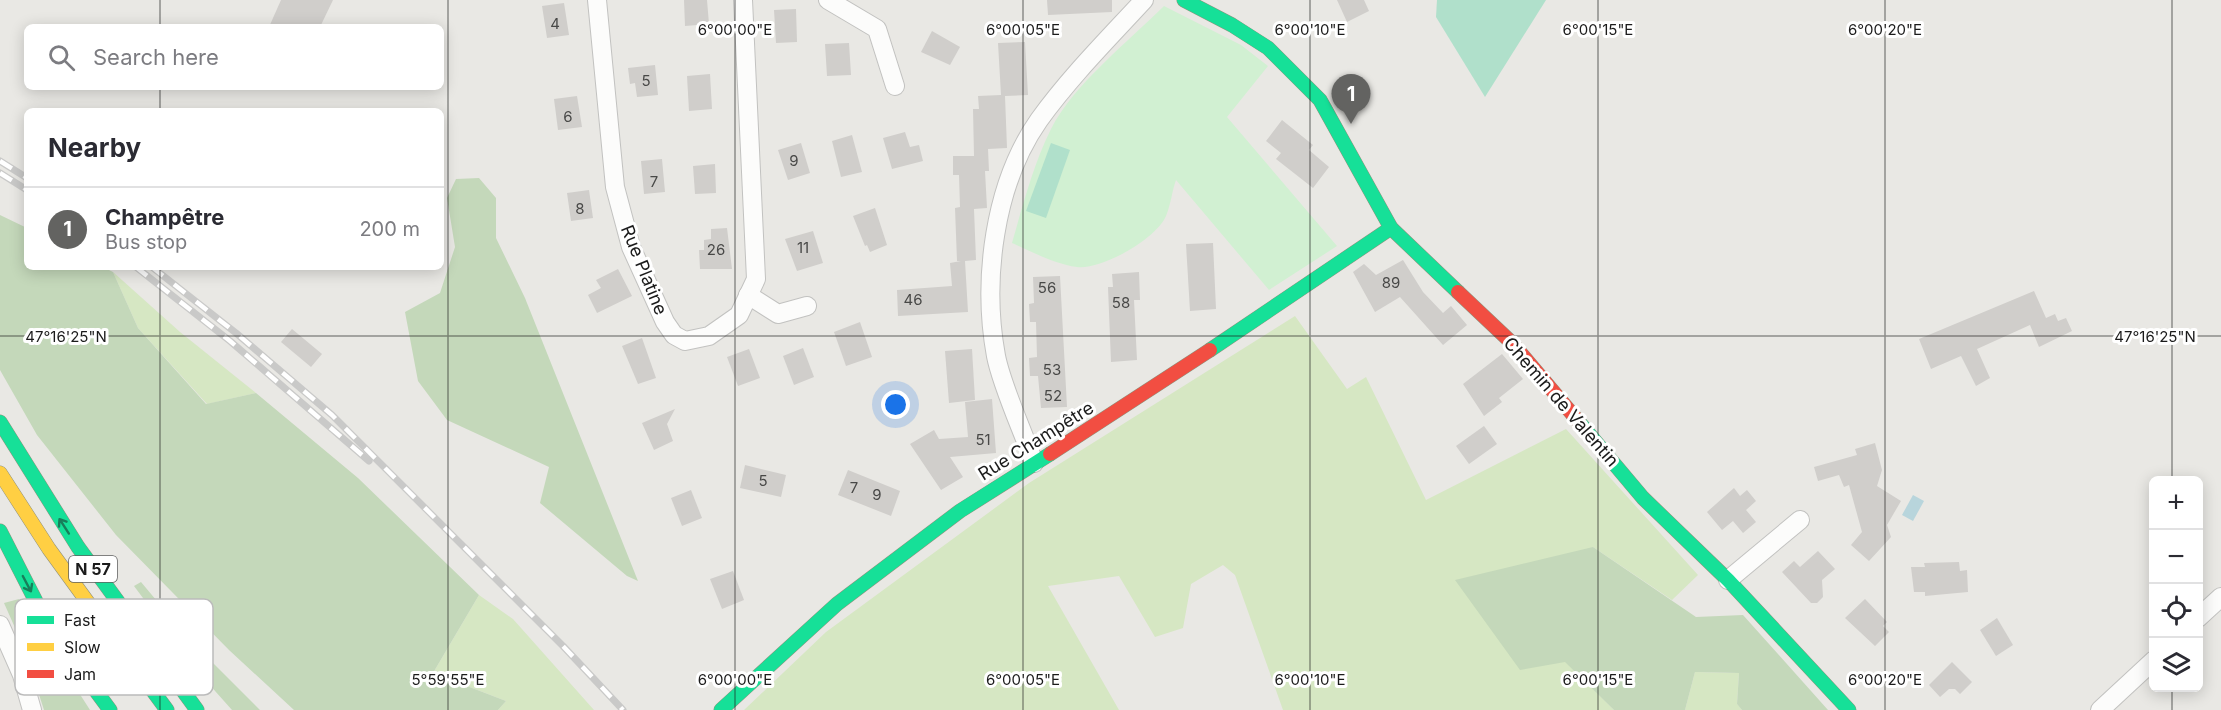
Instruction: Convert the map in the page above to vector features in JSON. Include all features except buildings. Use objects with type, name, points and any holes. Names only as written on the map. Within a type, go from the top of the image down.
[{"type":"main road","name":"Chemin de Valentin","points":[[1184,0],[1232,25],[1268,48],[1320,100],[1391,228],[1513,344],[1643,498],[1728,580],[1849,710]]},
{"type":"main road","name":"Rue Champêtre","points":[[721,710],[837,604],[960,511],[1162,383],[1391,228]]},
{"type":"main road","name":"N 57","points":[[0,422],[78,548],[115,599]]},
{"type":"main road","name":"N 57","points":[[0,473],[49,549],[86,599]]},
{"type":"main road","points":[[0,531],[35,599]]},
{"type":"main road","points":[[99,695],[110,710]]},
{"type":"main road","name":"N 57","points":[[156,695],[167,710]]},
{"type":"main road","name":"N 57","points":[[186,695],[197,710]]},
{"type":"street","name":"Rue Platine","points":[[597,0],[615,186],[632,247],[665,322],[674,335],[685,341],[709,336],[739,315],[756,279],[743,0]]},
{"type":"street","points":[[828,0],[877,29],[896,87]]},
{"type":"street","points":[[1034,463],[996,356],[991,259],[1001,204],[1010,176],[1038,121],[1144,0]]},
{"type":"street","points":[[748,295],[778,314],[807,306]]},
{"type":"street","points":[[1728,580],[1800,520]]},
{"type":"street","points":[[2203,614],[2221,597]]},
{"type":"street","points":[[0,625],[15,659]]},
{"type":"street","points":[[2100,710],[2149,665]]},
{"type":"street","points":[[28,695],[32,710]]},
{"type":"green space","points":[[1437,0],[1546,0],[1485,97],[1436,17]]},
{"type":"green space","points":[[1164,6],[1241,45],[1268,66],[1227,117],[1337,246],[1269,290],[1176,180],[1168,211],[1160,225],[1140,243],[1100,264],[1088,267],[1068,265],[1012,243],[1039,157],[1061,112],[1087,80]]},
{"type":"green space","points":[[1051,143],[1070,150],[1046,218],[1026,211]]},
{"type":"green space","points":[[479,178],[496,198],[496,238],[525,298],[638,581],[627,576],[540,503],[549,467],[447,420],[418,381],[405,312],[440,293],[455,247],[447,198],[456,179]]},
{"type":"green space","points":[[0,215],[24,227],[24,270],[109,270],[113,272],[138,328],[206,404],[256,393],[358,478],[479,595],[433,673],[506,701],[498,710],[294,710],[213,634],[213,599],[179,599],[116,535],[37,435],[0,370]]},
{"type":"green space","points":[[113,272],[180,332],[256,393],[207,404],[138,328]]},
{"type":"green space","points":[[1295,316],[1347,389],[1366,377],[1426,500],[1566,429],[1698,575],[1672,600],[1593,547],[1565,661],[1614,710],[1283,710],[1235,575],[1223,565],[1191,584],[1183,628],[1155,637],[1119,576],[1048,586],[1119,710],[744,710],[826,632],[1029,483]]},
{"type":"green space","points":[[1593,547],[1696,617],[1743,615],[1828,710],[1742,710],[1737,704],[1739,673],[1695,672],[1685,710],[1614,710],[1565,662],[1520,670],[1455,580]]},
{"type":"green space","points":[[141,582],[155,599],[144,599],[134,586]]},
{"type":"green space","points":[[479,595],[513,619],[594,710],[498,710],[506,701],[433,673]]},
{"type":"green space","points":[[15,600],[15,628],[4,603]]},
{"type":"green space","points":[[213,663],[260,710],[232,710],[213,689]]},
{"type":"green space","points":[[1695,672],[1739,673],[1737,704],[1742,710],[1685,710]]},
{"type":"green space","points":[[39,695],[80,695],[90,710],[44,710]]},
{"type":"water","points":[[1913,495],[1924,501],[1913,521],[1902,515]]},
{"type":"railway","points":[[0,161],[24,176]]},
{"type":"railway","points":[[0,173],[24,188]]},
{"type":"railway","points":[[140,270],[230,341],[369,461]]},
{"type":"railway","points":[[156,270],[236,333],[332,415],[563,646],[623,710]]},
{"type":"traffic: fast","points":[[1184,0],[1232,25],[1268,48],[1320,100],[1391,228],[1458,292]]},
{"type":"traffic: fast","points":[[1210,350],[1391,228]]},
{"type":"traffic: fast","points":[[0,422],[78,547],[116,599]]},
{"type":"traffic: fast","points":[[1579,422],[1643,498],[1728,580],[1849,710]]},
{"type":"traffic: fast","points":[[721,710],[837,604],[960,511],[1050,454]]},
{"type":"traffic: fast","points":[[0,531],[35,599]]},
{"type":"traffic: fast","points":[[99,695],[110,710]]},
{"type":"traffic: fast","points":[[156,695],[167,710]]},
{"type":"traffic: fast","points":[[186,695],[197,710]]},
{"type":"traffic: slow","points":[[0,473],[49,549],[85,599]]},
{"type":"traffic: jam","points":[[1458,292],[1513,344],[1579,422]]},
{"type":"traffic: jam","points":[[1050,454],[1210,350]]},
{"type":"place","name":"Champêtre","points":[[1351,124]]}]
